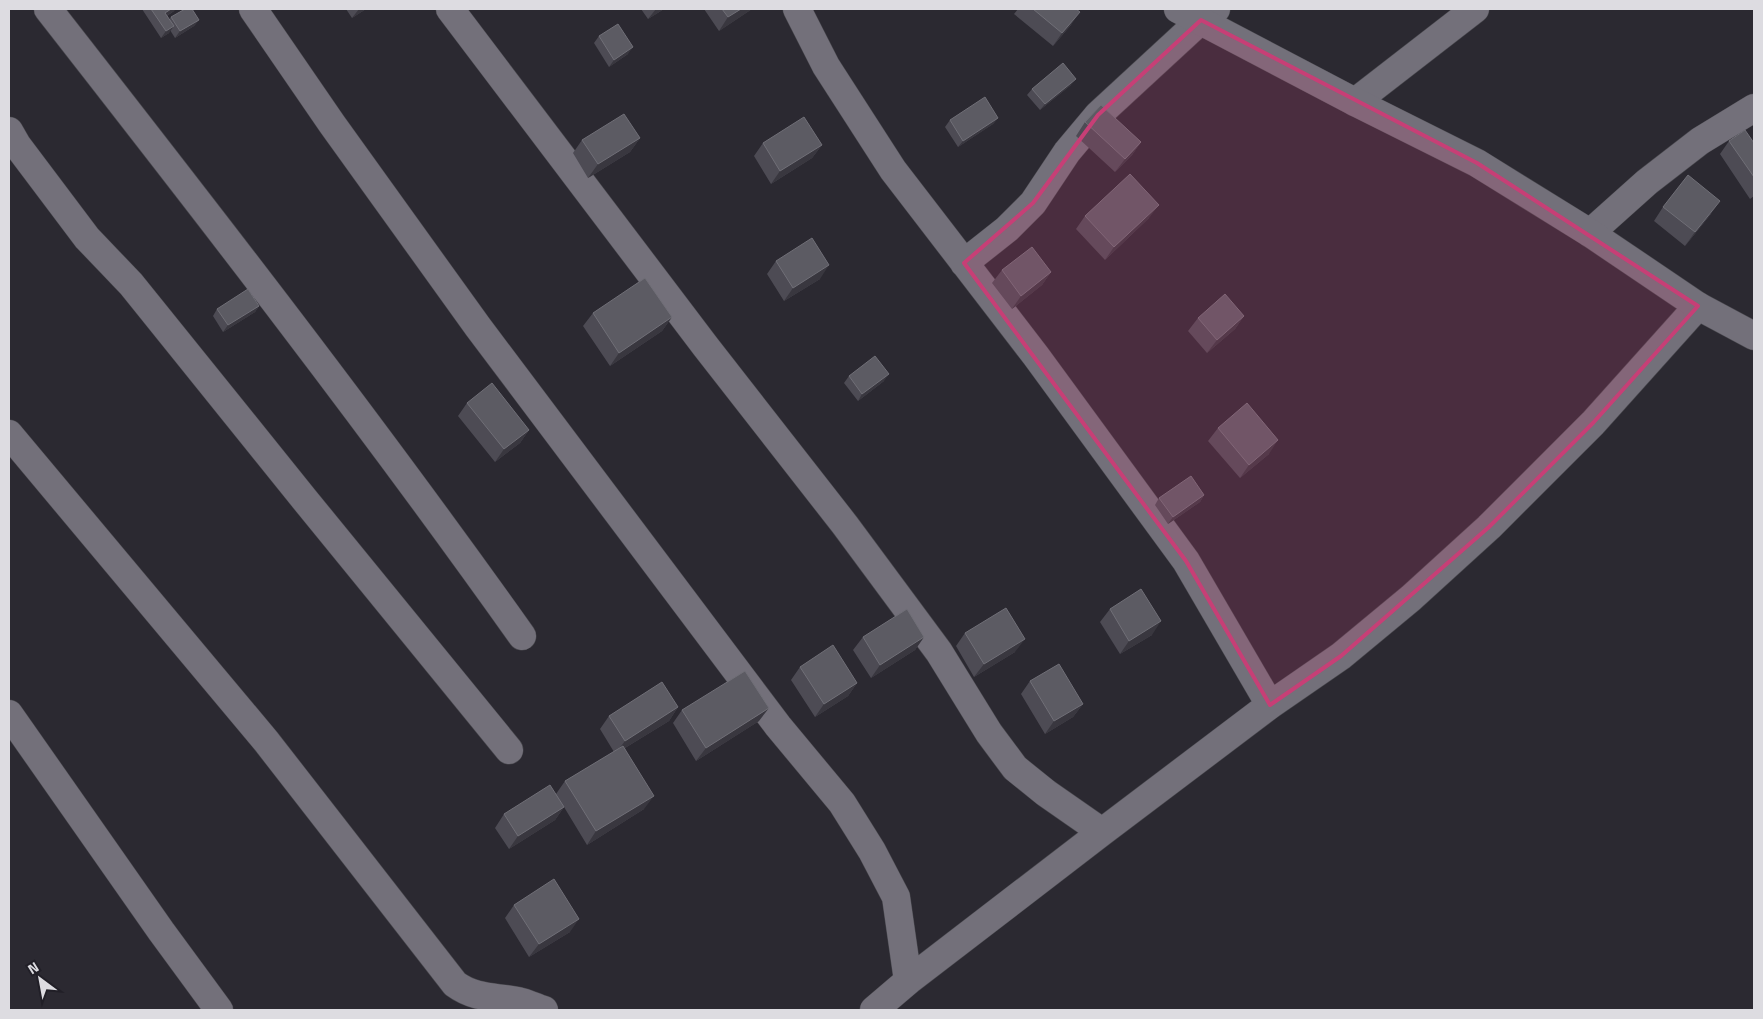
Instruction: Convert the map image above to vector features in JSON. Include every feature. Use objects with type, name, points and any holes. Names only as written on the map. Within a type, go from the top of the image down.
[{"type":"street","points":[[48,9],[251,271],[444,525],[522,636]]},
{"type":"street","points":[[253,9],[332,124],[478,328],[778,726],[842,803],[872,851],[896,897],[908,982]]},
{"type":"street","points":[[450,9],[706,347],[845,525],[939,652],[989,733],[1015,768],[1102,832]]},
{"type":"street","points":[[797,9],[826,66],[893,170],[1036,356],[1186,561],[1270,705]]},
{"type":"street","points":[[1355,102],[1475,9]]},
{"type":"street","points":[[964,263],[1007,229],[1033,204],[1068,152],[1098,115],[1198,12],[1355,102],[1478,163],[1590,233],[1698,306],[1754,336]]},
{"type":"street","points":[[1590,233],[1647,182],[1700,141],[1754,108]]},
{"type":"street","points":[[9,130],[17,145],[86,238],[131,284],[509,750]]},
{"type":"street","points":[[874,1010],[1102,832],[1270,705],[1355,644],[1411,598],[1489,527],[1593,423],[1698,306]]},
{"type":"street","points":[[9,434],[266,741],[455,984],[465,992],[476,996],[522,1002],[544,1010]]},
{"type":"street","points":[[9,714],[161,931],[219,1010]]},
{"type":"highlighted area","points":[[1201,20],[1477,163],[1698,306],[1593,423],[1489,527],[1341,656],[1270,705],[1186,561],[964,263],[1033,203],[1098,115]]},
{"type":"building","points":[[151,9],[171,9],[165,13],[174,26],[166,31]]},
{"type":"building","points":[[185,9],[192,9],[199,20],[180,31],[171,17]]},
{"type":"building","points":[[722,9],[741,9],[728,17]]},
{"type":"building","points":[[1033,9],[1076,9],[1080,12],[1062,33]]},
{"type":"building","points":[[618,24],[633,47],[614,60],[599,36]]},
{"type":"building","points":[[1063,63],[1076,79],[1045,104],[1032,89]]},
{"type":"building","points":[[985,97],[998,118],[963,141],[950,120]]},
{"type":"building","points":[[1101,105],[1141,142],[1125,159],[1085,122]]},
{"type":"building","points":[[624,114],[640,138],[598,164],[582,140]]},
{"type":"building","points":[[804,117],[822,145],[780,171],[763,143]]},
{"type":"building","points":[[1745,130],[1754,143],[1754,177],[1729,141]]},
{"type":"building","points":[[1130,174],[1159,205],[1114,247],[1085,216]]},
{"type":"building","points":[[1688,175],[1720,201],[1695,232],[1663,207]]},
{"type":"building","points":[[812,238],[829,265],[793,288],[776,261]]},
{"type":"building","points":[[1032,247],[1051,272],[1021,296],[1002,270]]},
{"type":"building","points":[[645,278],[672,317],[619,353],[593,313]]},
{"type":"building","points":[[248,289],[259,306],[228,325],[217,309]]},
{"type":"building","points":[[1225,294],[1244,316],[1217,340],[1198,318]]},
{"type":"building","points":[[875,356],[889,374],[862,394],[849,376]]},
{"type":"building","points":[[492,383],[529,430],[504,449],[467,403]]},
{"type":"building","points":[[1247,403],[1278,440],[1249,465],[1218,428]]},
{"type":"building","points":[[1191,476],[1204,495],[1173,517],[1159,498]]},
{"type":"building","points":[[1141,589],[1161,621],[1129,641],[1110,609]]},
{"type":"building","points":[[1006,608],[1025,639],[984,664],[965,633]]},
{"type":"building","points":[[907,609],[924,637],[880,665],[863,637]]},
{"type":"building","points":[[833,645],[857,683],[824,704],[800,667]]},
{"type":"building","points":[[1059,664],[1083,704],[1054,721],[1030,681]]},
{"type":"building","points":[[745,671],[769,708],[706,748],[682,710]]},
{"type":"building","points":[[662,682],[678,707],[625,741],[609,716]]},
{"type":"building","points":[[623,746],[654,796],[596,831],[565,781]]},
{"type":"building","points":[[550,785],[564,807],[518,836],[504,814]]},
{"type":"building","points":[[554,879],[579,919],[539,944],[514,905]]}]
